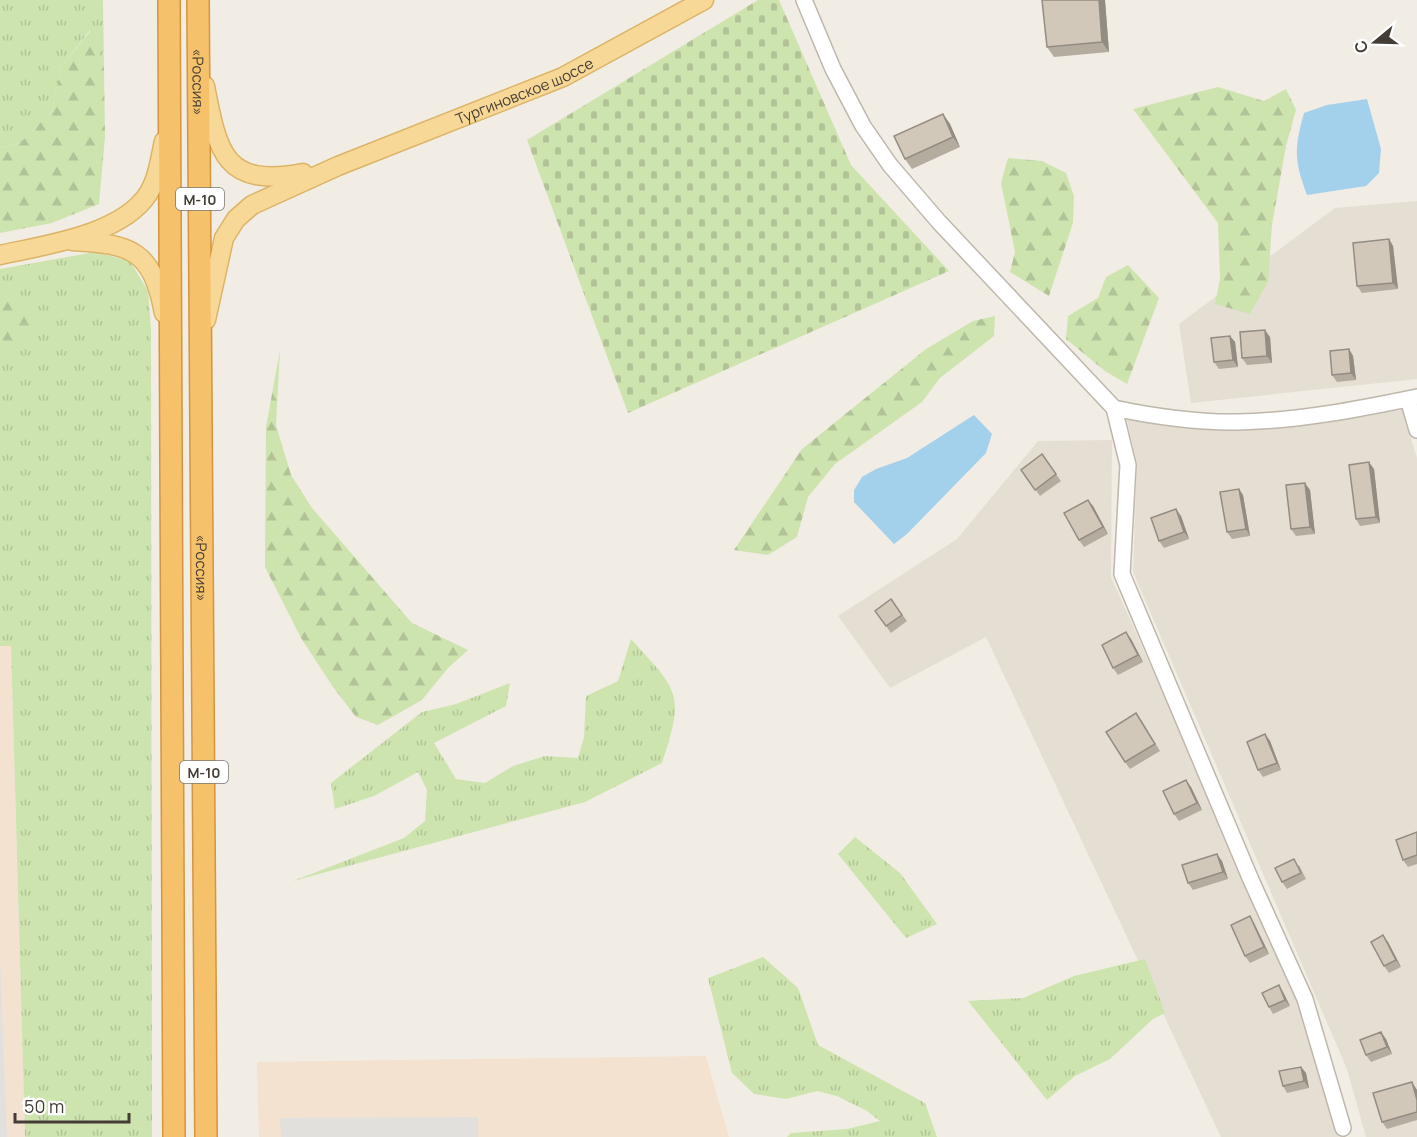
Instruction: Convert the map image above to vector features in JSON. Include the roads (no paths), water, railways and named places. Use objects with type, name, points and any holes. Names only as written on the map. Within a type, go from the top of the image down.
[{"type":"highway","name":"«Россия»","points":[[168,0],[174,1137]]},
{"type":"highway","name":"«Россия»","points":[[198,0],[206,1137]]},
{"type":"main road","name":"Тургиновское шоссе","points":[[201,344],[219,252],[231,225],[252,205],[338,166],[563,77],[704,0]]},
{"type":"main road","name":"Тургиновское шоссе","points":[[199,54],[215,138],[234,164],[254,175],[276,178],[338,166]]},
{"type":"main road","points":[[0,255],[64,240],[117,221],[142,201],[157,174],[169,118]]},
{"type":"main road","points":[[64,240],[114,244],[127,249],[144,261],[158,284],[170,344]]},
{"type":"street","points":[[804,0],[833,69],[863,126],[890,165],[939,222],[1114,408],[1128,465],[1122,574],[1251,880],[1305,999],[1343,1128]]},
{"type":"street","points":[[1114,408],[1140,413],[1237,423],[1344,411],[1412,398],[1417,430]]},
{"type":"water","points":[[1367,99],[1381,149],[1379,173],[1366,186],[1307,195],[1297,154],[1298,136],[1304,113],[1327,105]]},
{"type":"water","points":[[974,415],[992,434],[986,453],[907,534],[894,544],[854,502],[854,490],[862,477],[876,469],[907,458]]}]
